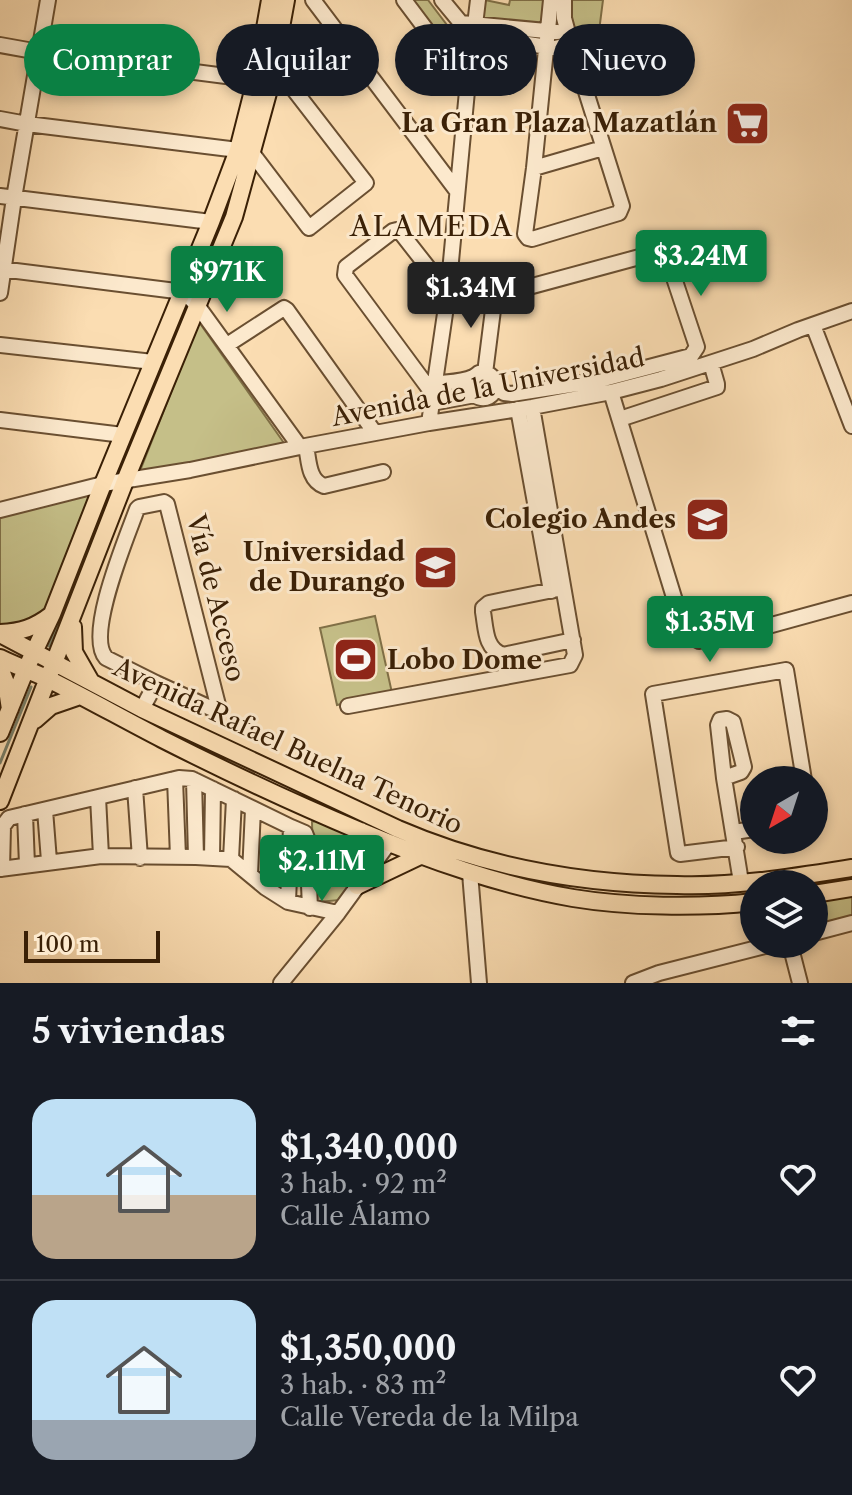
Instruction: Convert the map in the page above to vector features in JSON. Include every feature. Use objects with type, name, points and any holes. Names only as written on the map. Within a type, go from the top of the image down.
[{"type":"main road","points":[[268,24],[270,0]]},
{"type":"main road","points":[[282,24],[286,0]]},
{"type":"main road","points":[[0,801],[125,481],[234,217],[245,152],[260,96]]},
{"type":"main road","points":[[4,720],[52,614],[211,222],[245,152]]},
{"type":"main road","points":[[74,612],[74,652],[90,681]]},
{"type":"main road","points":[[0,633],[33,628],[52,614]]},
{"type":"main road","name":"Avenida Rafael Buelna Tenorio","points":[[0,633],[142,709],[394,836],[420,856],[470,873],[574,898],[613,903],[740,903]]},
{"type":"main road","name":"Avenida Rafael Buelna Tenorio","points":[[0,658],[48,679],[308,810],[361,831],[421,839],[524,870],[549,874],[678,886],[740,882]]},
{"type":"main road","points":[[1,673],[4,720]]},
{"type":"main road","points":[[31,724],[51,706],[80,696]]},
{"type":"main road","points":[[359,884],[363,846],[361,831]]},
{"type":"main road","points":[[359,884],[420,856]]},
{"type":"main road","name":"Avenida Rafael Buelna Tenorio","points":[[828,871],[852,868]]},
{"type":"main road","points":[[828,892],[852,888]]},
{"type":"street","points":[[44,24],[48,0]]},
{"type":"street","points":[[313,0],[457,191]]},
{"type":"street","points":[[404,0],[422,24]]},
{"type":"street","points":[[442,0],[463,24]]},
{"type":"street","points":[[476,24],[478,0]]},
{"type":"street","points":[[551,0],[525,234],[528,238],[619,213],[622,206],[587,96]]},
{"type":"street","points":[[564,0],[566,24]]},
{"type":"street","points":[[537,38],[553,39]]},
{"type":"street","points":[[0,45],[24,49]]},
{"type":"street","points":[[0,293],[7,197],[32,96]]},
{"type":"street","points":[[0,119],[245,152],[310,228],[366,183],[299,96]]},
{"type":"street","points":[[429,423],[448,293],[466,96]]},
{"type":"street","points":[[534,168],[603,148]]},
{"type":"street","points":[[7,197],[211,222]]},
{"type":"street","points":[[433,393],[344,271],[397,230],[448,293]]},
{"type":"street","points":[[475,395],[470,383],[479,375],[494,302],[499,295],[658,252],[667,257],[697,347],[691,356],[562,387],[512,394],[495,387]]},
{"type":"street","points":[[2,269],[184,292],[303,446],[312,475],[319,484],[324,486],[383,472]]},
{"type":"street","points":[[227,345],[284,308],[375,433]]},
{"type":"street","name":"Avenida de la Universidad","points":[[0,510],[103,484],[611,392],[753,349],[852,311]]},
{"type":"street","points":[[813,325],[852,426]]},
{"type":"street","points":[[0,345],[153,362]]},
{"type":"street","points":[[620,419],[717,387],[711,363]]},
{"type":"street","points":[[479,375],[491,376],[495,381],[493,394],[487,397],[433,393],[479,375]]},
{"type":"street","points":[[611,392],[684,630],[699,641],[746,632],[852,603]]},
{"type":"street","points":[[348,706],[570,665],[575,655],[573,640],[557,590],[525,408]]},
{"type":"street","points":[[0,420],[123,435]]},
{"type":"street","name":"Vía de Acceso","points":[[166,503],[219,709],[215,711],[102,654],[100,629],[107,595],[137,509],[166,503]]},
{"type":"street","points":[[84,586],[107,595]]},
{"type":"street","points":[[557,590],[486,605],[483,612],[490,646],[503,655],[573,640]]},
{"type":"street","points":[[740,837],[679,854],[653,694],[786,670],[802,766]]},
{"type":"street","points":[[142,709],[156,683]]},
{"type":"street","points":[[194,755],[196,857]]},
{"type":"street","points":[[178,857],[194,782],[213,763]]},
{"type":"street","points":[[724,778],[740,875]]},
{"type":"street","points":[[194,782],[212,858]]},
{"type":"street","points":[[310,908],[305,833],[194,782],[135,788],[9,818],[4,822],[1,869],[101,856],[231,859],[288,902],[310,908],[338,913]]},
{"type":"street","points":[[135,788],[140,858]]},
{"type":"street","points":[[98,797],[101,856]]},
{"type":"street","points":[[231,859],[234,799]]},
{"type":"street","points":[[250,874],[253,809]]},
{"type":"street","points":[[45,810],[49,861]]},
{"type":"street","points":[[25,814],[27,865]]},
{"type":"street","points":[[288,902],[291,827]]},
{"type":"street","points":[[281,983],[338,913],[394,836]]},
{"type":"street","points":[[470,873],[479,983]]},
{"type":"street","points":[[828,929],[852,923]]},
{"type":"street","points":[[633,983],[659,973],[740,952]]},
{"type":"street","points":[[794,958],[800,983]]},
{"type":"shaded area","points":[[409,0],[428,0],[446,24],[427,24]]},
{"type":"shaded area","points":[[485,0],[509,5],[510,0],[603,0],[600,24],[553,24],[553,42],[537,40],[537,24],[482,23]]},
{"type":"shaded area","points":[[199,322],[284,443],[138,476]]},
{"type":"shaded area","points":[[94,494],[44,616],[31,625],[0,627],[0,515]]},
{"type":"shaded area","name":"Lobo Dome","points":[[375,616],[392,693],[337,705],[320,628]]},
{"type":"shaded area","points":[[318,820],[357,839],[358,879],[340,900],[318,902],[314,898],[312,822]]},
{"type":"shaded area","points":[[852,892],[852,921],[828,927],[828,896]]},
{"type":"waterway","points":[[49,646],[108,499]]},
{"type":"waterway","points":[[0,763],[31,687]]},
{"type":"place","name":"La Gran Plaza Mazatlán","points":[[748,123]]},
{"type":"place","name":"Colegio Andes","points":[[707,519]]},
{"type":"place","name":"Universidad de Durango","points":[[436,567]]},
{"type":"place","name":"Lobo Dome","points":[[356,660]]},
{"type":"district","name":"ALAMEDA","points":[[432,226]]}]
